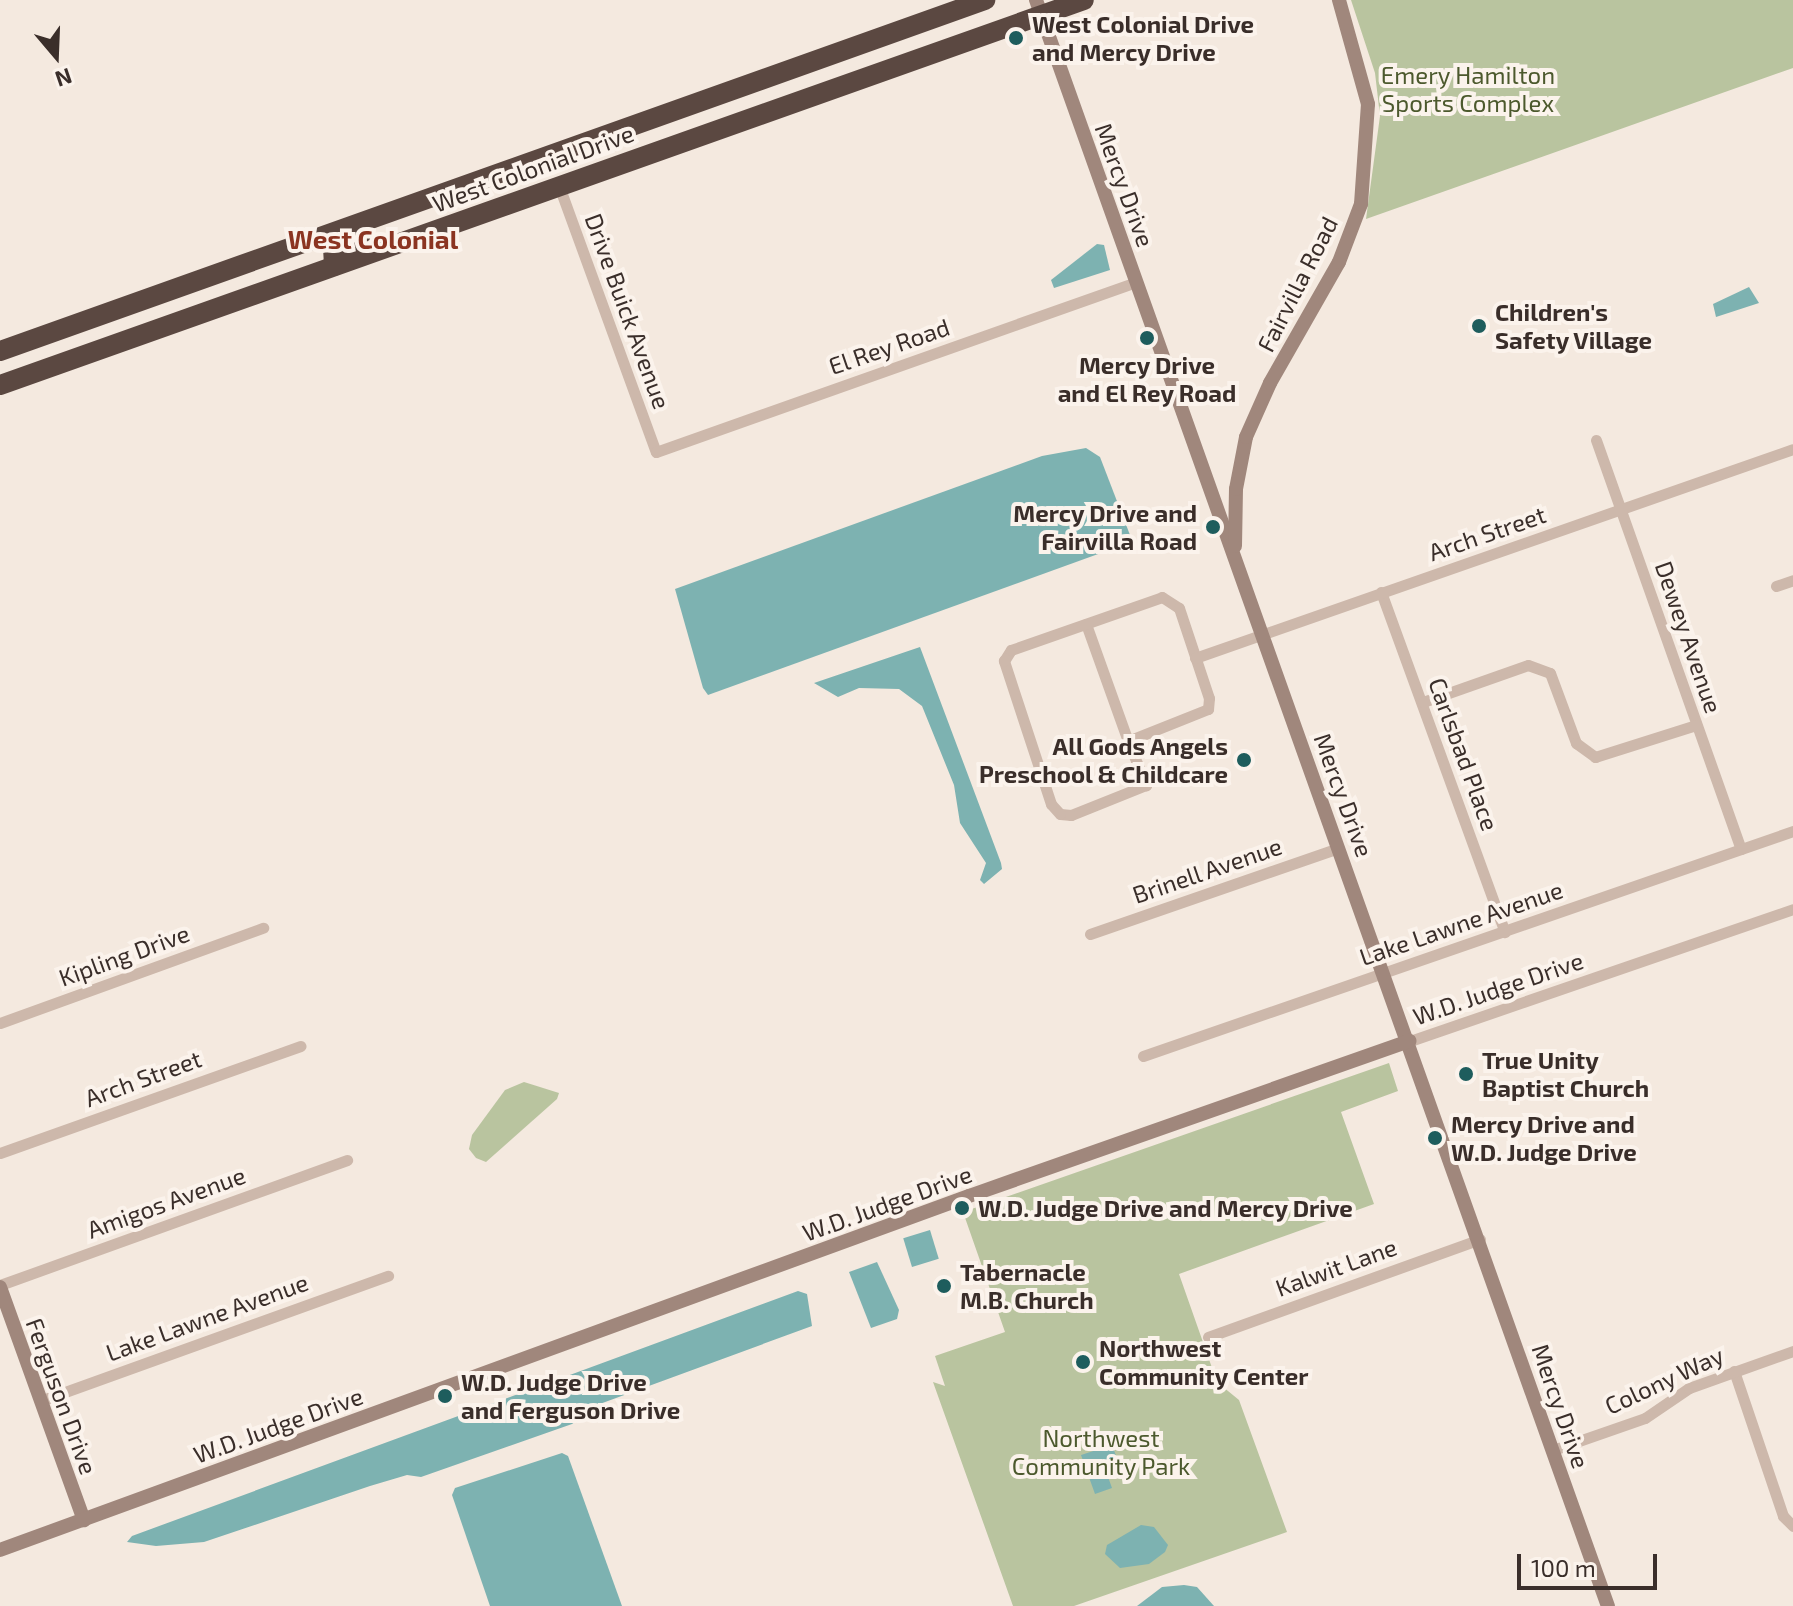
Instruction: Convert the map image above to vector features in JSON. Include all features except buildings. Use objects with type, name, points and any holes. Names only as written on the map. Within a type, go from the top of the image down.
[{"type":"highway","name":"West Colonial Drive","points":[[0,351],[985,0]]},
{"type":"highway","name":"West Colonial Drive","points":[[0,385],[585,177],[1038,8],[1084,0]]},
{"type":"highway","points":[[585,177],[595,164],[677,131],[679,108]]},
{"type":"highway","points":[[334,266],[330,254],[338,245],[420,212],[423,200]]},
{"type":"highway","points":[[95,352],[104,341],[179,311],[185,304],[180,287]]},
{"type":"highway","points":[[0,362],[33,350],[41,336]]},
{"type":"street","name":"Fairvilla Road","points":[[1234,554],[1236,489],[1246,437],[1339,262],[1361,204],[1368,104],[1339,0]]},
{"type":"street","name":"Mercy Drive","points":[[1038,8],[1339,848],[1387,973],[1608,1606]]},
{"type":"street","name":"Drive Buick Avenue","points":[[559,186],[656,452]]},
{"type":"street","name":"El Rey Road","points":[[656,452],[1136,282]]},
{"type":"street","name":"Dewey Avenue","points":[[1596,440],[1741,849]]},
{"type":"street","name":"Arch Street","points":[[1195,658],[1793,449]]},
{"type":"street","points":[[1215,502],[1236,489]]},
{"type":"street","points":[[1776,586],[1793,580]]},
{"type":"street","name":"Carlsbad Place","points":[[1381,592],[1505,932]]},
{"type":"street","points":[[1086,624],[1128,741],[1146,785],[1071,815],[1060,814],[1051,804],[1004,661],[1011,650],[1162,597],[1179,608],[1208,709],[1128,741]]},
{"type":"street","points":[[1423,702],[1528,665],[1550,673],[1576,743],[1595,757],[1696,725]]},
{"type":"street","name":"Lake Lawne Avenue","points":[[1143,1056],[1793,831]]},
{"type":"street","name":"Brinell Avenue","points":[[1090,934],[1339,848]]},
{"type":"street","name":"W.D. Judge Drive","points":[[0,1550],[1410,1041],[1793,909]]},
{"type":"street","name":"Kipling Drive","points":[[0,1023],[263,928]]},
{"type":"street","name":"Arch Street","points":[[0,1153],[301,1046]]},
{"type":"street","name":"Amigos Avenue","points":[[0,1286],[347,1160]]},
{"type":"street","name":"Kalwit Lane","points":[[1208,1337],[1480,1239]]},
{"type":"street","name":"Lake Lawne Avenue","points":[[40,1401],[388,1276]]},
{"type":"street","name":"Ferguson Drive","points":[[0,1286],[84,1520]]},
{"type":"street","name":"Colony Way","points":[[1553,1450],[1645,1418],[1689,1388],[1793,1351]]},
{"type":"street","points":[[1734,1371],[1783,1516],[1793,1526]]},
{"type":"green space","name":"Emery Hamilton Sports Complex","points":[[1351,0],[1793,0],[1793,68],[1366,219],[1380,116],[1375,73]]},
{"type":"green space","name":"Northwest Community Park","points":[[1389,1063],[1398,1091],[1341,1112],[1374,1204],[1179,1274],[1217,1382],[1239,1400],[1287,1532],[1074,1606],[1013,1606],[933,1382],[945,1386],[935,1356],[1005,1332],[963,1212]]},
{"type":"green space","points":[[524,1082],[559,1093],[557,1099],[486,1162],[476,1158],[469,1149],[472,1135],[505,1090]]},
{"type":"water","points":[[1097,244],[1104,245],[1110,270],[1054,288],[1051,280]]},
{"type":"water","points":[[1749,287],[1759,303],[1716,317],[1713,304]]},
{"type":"water","points":[[1086,448],[1100,457],[1130,535],[1123,545],[708,695],[703,688],[675,589],[1042,456]]},
{"type":"water","points":[[920,647],[1001,863],[1002,869],[984,884],[980,880],[986,863],[960,823],[954,785],[922,706],[899,689],[859,688],[838,697],[814,683]]},
{"type":"water","points":[[930,1230],[939,1259],[912,1267],[903,1238]]},
{"type":"water","points":[[877,1262],[899,1310],[897,1319],[871,1328],[849,1272]]},
{"type":"water","points":[[798,1291],[807,1294],[812,1326],[597,1405],[572,1424],[421,1477],[407,1475],[370,1486],[204,1542],[156,1546],[127,1542],[132,1536]]},
{"type":"water","points":[[1112,1445],[1121,1469],[1107,1474],[1112,1488],[1095,1494],[1081,1455]]},
{"type":"water","points":[[562,1453],[568,1456],[622,1606],[490,1606],[452,1495],[455,1488]]},
{"type":"water","points":[[1141,1525],[1154,1527],[1168,1545],[1165,1552],[1149,1564],[1120,1568],[1105,1554],[1107,1545]]},
{"type":"water","points":[[1162,1587],[1197,1587],[1214,1606],[1137,1606]]},
{"type":"place","name":"West Colonial Drive and Mercy Drive","points":[[1016,38]]},
{"type":"place","name":"Children's Safety Village","points":[[1479,326]]},
{"type":"place","name":"Mercy Drive and El Rey Road","points":[[1147,338]]},
{"type":"place","name":"Mercy Drive and Fairvilla Road","points":[[1213,527]]},
{"type":"place","name":"All Gods Angels Preschool & Childcare","points":[[1244,760]]},
{"type":"place","name":"True Unity Baptist Church","points":[[1466,1074]]},
{"type":"place","name":"Mercy Drive and W.D. Judge Drive","points":[[1435,1138]]},
{"type":"place","name":"W.D. Judge Drive and Mercy Drive","points":[[962,1208]]},
{"type":"place","name":"Tabernacle M.B. Church","points":[[944,1286]]},
{"type":"place","name":"Northwest Community Center","points":[[1083,1362]]},
{"type":"place","name":"W.D. Judge Drive and Ferguson Drive","points":[[445,1396]]},
{"type":"district","name":"West Colonial","points":[[373,239]]}]
